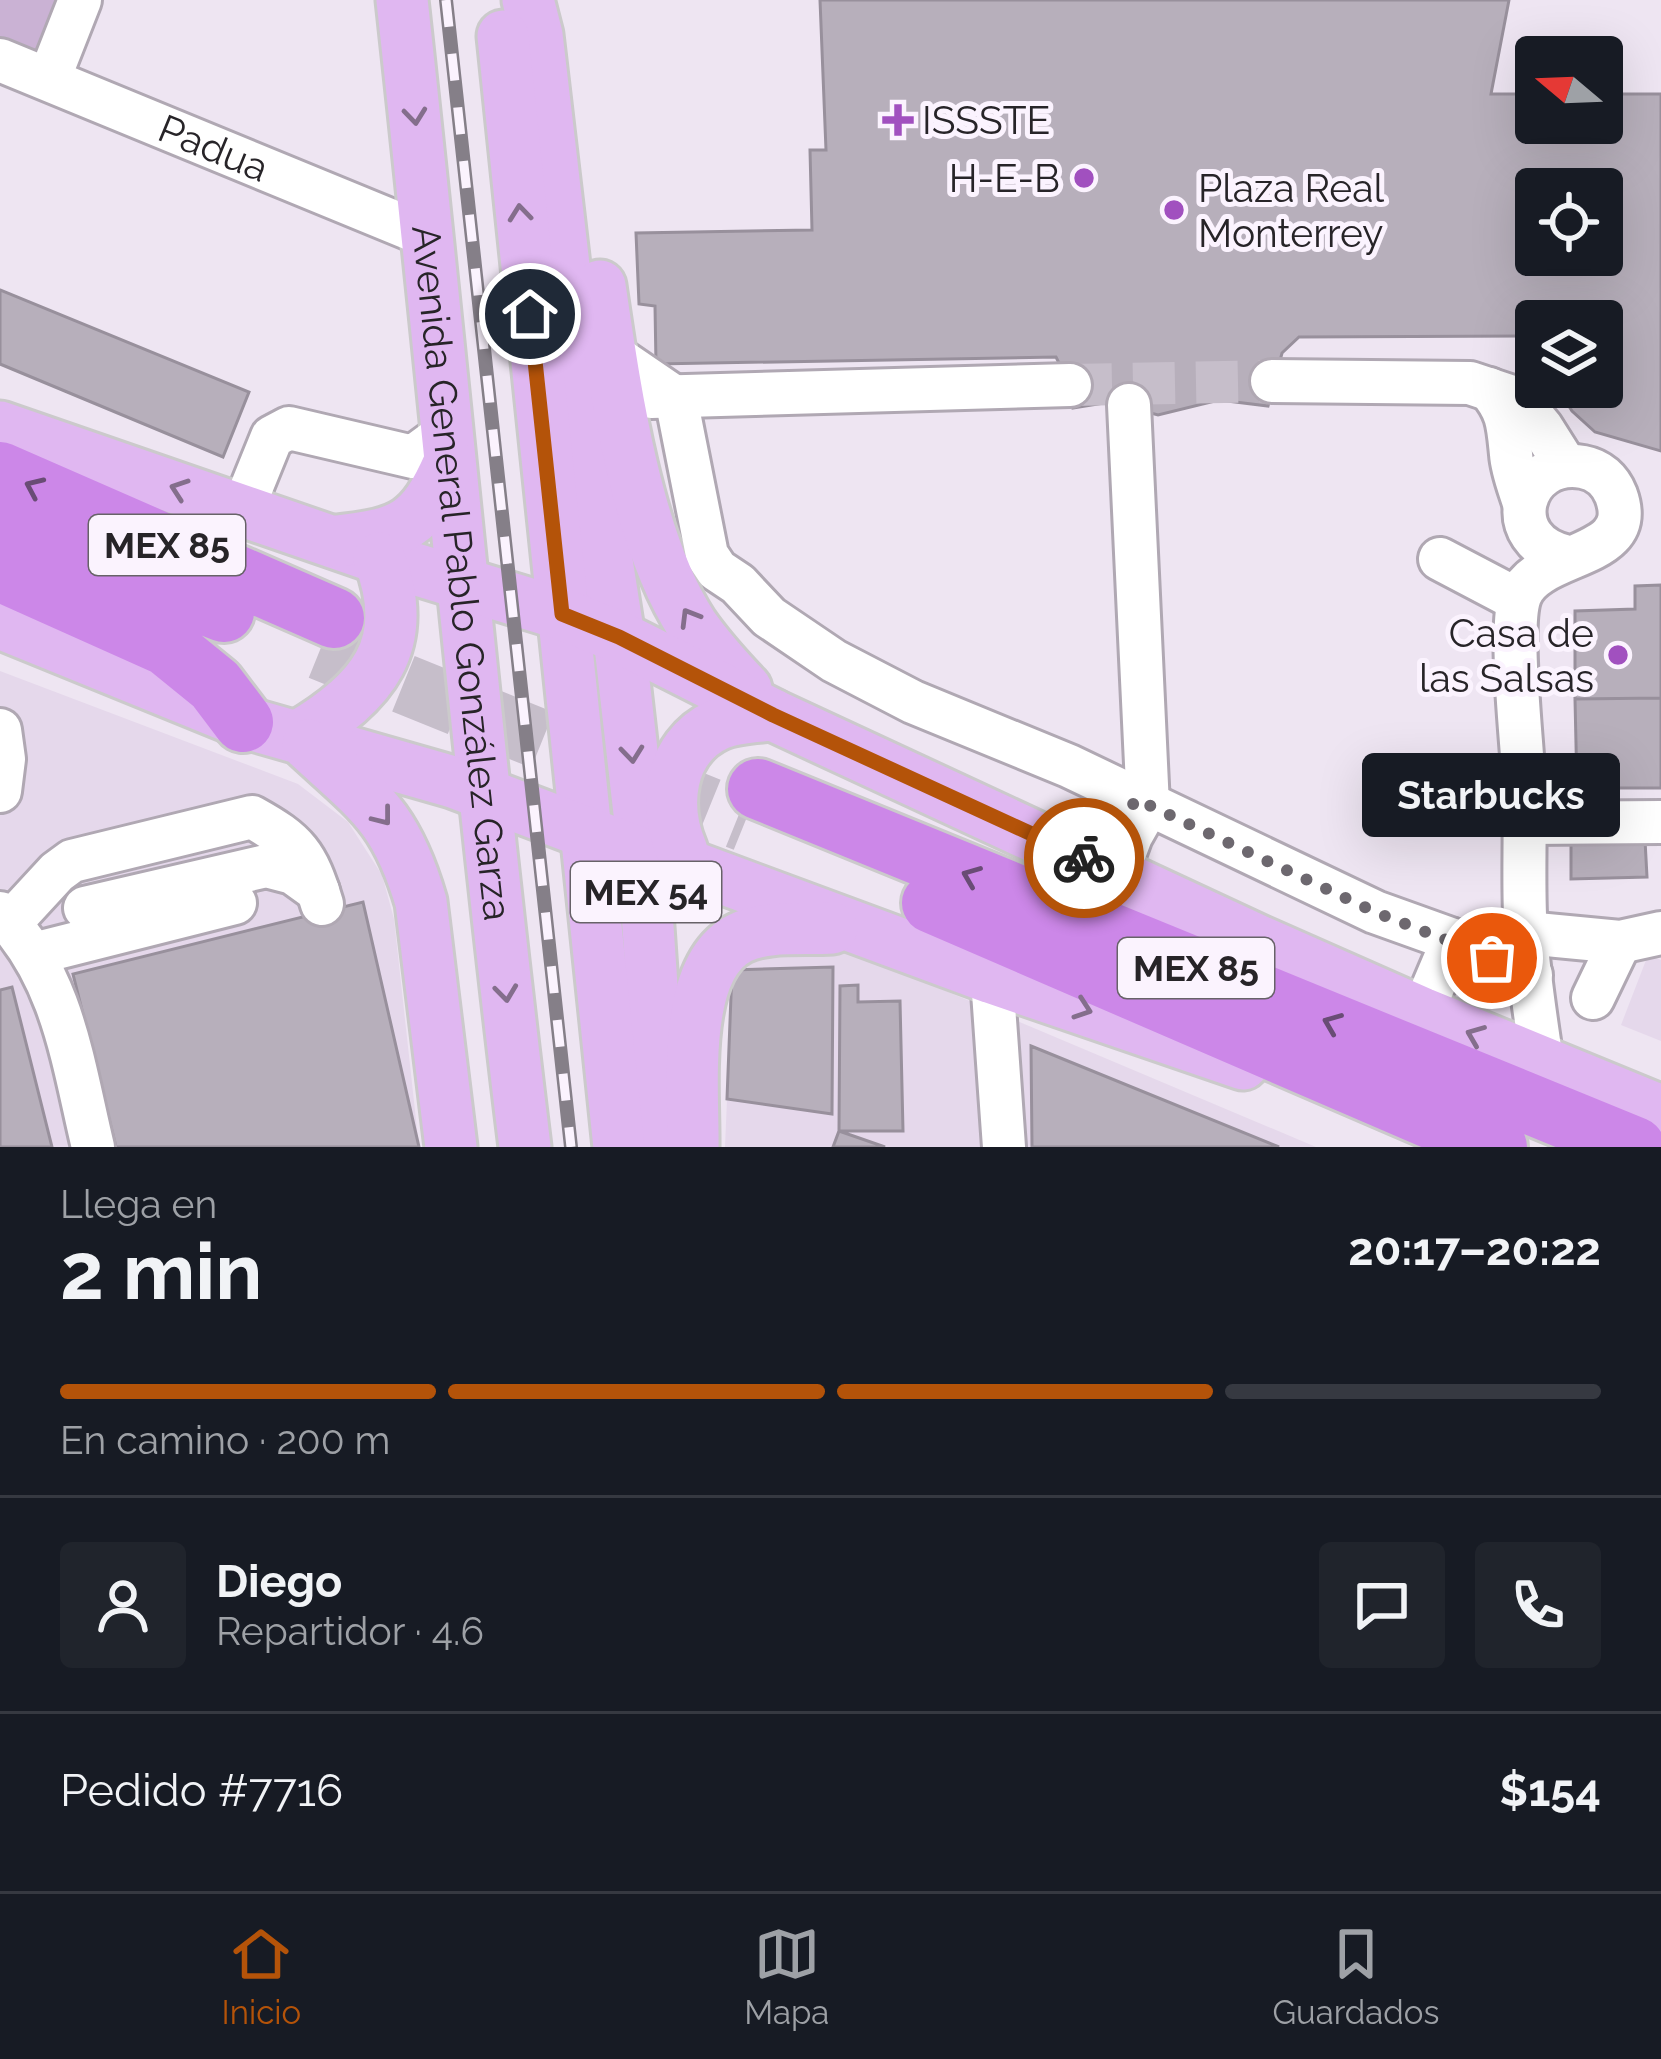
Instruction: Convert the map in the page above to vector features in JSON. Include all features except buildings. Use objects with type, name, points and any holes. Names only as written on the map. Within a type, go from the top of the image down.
[{"type":"highway","name":"MEX 85","points":[[0,472],[327,634],[0,525]]},
{"type":"highway","points":[[0,571],[167,646],[271,729]]},
{"type":"highway","name":"MEX 85","points":[[1497,1147],[1387,1101],[751,806],[1635,1147]]},
{"type":"main road","name":"Avenida General Pablo González Garza","points":[[402,0],[482,793],[525,1147]]},
{"type":"main road","name":"MEX 54","points":[[507,0],[502,40],[619,1147]]},
{"type":"main road","name":"MEX 54","points":[[528,0],[622,394],[619,637],[665,859],[663,1147]]},
{"type":"main road","points":[[553,0],[622,394],[667,578],[716,657],[768,711],[716,726],[684,754],[670,800],[665,859]]},
{"type":"main road","points":[[548,497],[563,455],[622,394]]},
{"type":"main road","name":"MEX 85","points":[[0,427],[619,637],[768,711],[1422,1013],[1661,1111]]},
{"type":"main road","points":[[329,541],[381,536],[405,527],[432,500],[448,448]]},
{"type":"main road","points":[[271,729],[344,710],[367,685],[384,653],[392,620],[390,587],[379,558]]},
{"type":"main road","points":[[0,623],[271,729],[482,793],[992,978],[1335,1096],[1387,1101]]},
{"type":"main road","points":[[271,729],[380,811],[399,838],[421,902],[451,1147]]},
{"type":"main road","points":[[693,1147],[696,1011],[714,962],[740,938],[759,932],[854,928]]},
{"type":"street","points":[[49,79],[80,0]]},
{"type":"street","name":"Padua","points":[[0,59],[428,236]]},
{"type":"street","points":[[1272,381],[1471,382],[1518,399],[1566,466]]},
{"type":"street","points":[[1070,385],[622,394],[716,570],[738,584],[769,617],[834,662],[913,702],[1144,797],[1375,912],[1453,940],[1528,954],[1641,938]]},
{"type":"street","points":[[1489,388],[1505,407],[1527,531],[1548,553],[1568,557]]},
{"type":"street","points":[[1108,870],[1131,836],[1144,797],[1130,405]]},
{"type":"street","points":[[242,511],[272,437],[289,428],[413,457],[448,448]]},
{"type":"street","points":[[1524,503],[1531,487],[1566,466],[1596,471],[1610,482],[1618,501],[1617,524],[1604,544],[1539,571],[1518,600],[1528,954],[1542,1062]]},
{"type":"street","points":[[1441,559],[1518,600]]},
{"type":"street","points":[[0,730],[4,759],[0,791]]},
{"type":"street","points":[[14,930],[46,884],[72,862],[252,817],[298,849],[309,862],[320,897],[293,873],[266,866],[85,908]]},
{"type":"street","points":[[1527,823],[1661,823]]},
{"type":"street","points":[[14,930],[236,903]]},
{"type":"street","points":[[14,930],[59,1004],[94,1147]]},
{"type":"street","points":[[1593,998],[1641,938]]},
{"type":"street","points":[[1422,1013],[1453,940]]},
{"type":"street","points":[[992,978],[1004,1147]]},
{"type":"shaded area","points":[[0,0],[72,0],[47,67],[0,48]]},
{"type":"shaded area","points":[[0,671],[298,784],[348,822],[382,875],[394,919],[419,1147],[0,1147]]},
{"type":"shaded area","points":[[781,945],[858,954],[1316,1147],[725,1147],[733,956]]},
{"type":"shaded area","points":[[1648,955],[1661,960],[1661,1041],[1621,1025]]},
{"type":"tunnel","points":[[1070,385],[1272,381]]},
{"type":"tunnel","points":[[320,650],[745,822]]},
{"type":"railway","points":[[446,0],[571,1147]]},
{"type":"way so far","points":[[1084,858],[1099,865],[1136,799],[1375,912],[1492,958]]},
{"type":"place","name":"ISSSTE","points":[[898,120]]},
{"type":"place","name":"H-E-B","points":[[1084,178]]},
{"type":"place","name":"Plaza Real Monterrey","points":[[1174,210]]},
{"type":"place","name":"Casa de las Salsas","points":[[1618,655]]},
{"type":"place","name":"Starbucks","points":[[1492,958]]},
{"type":"route","points":[[530,314],[562,614],[1084,858]]}]
